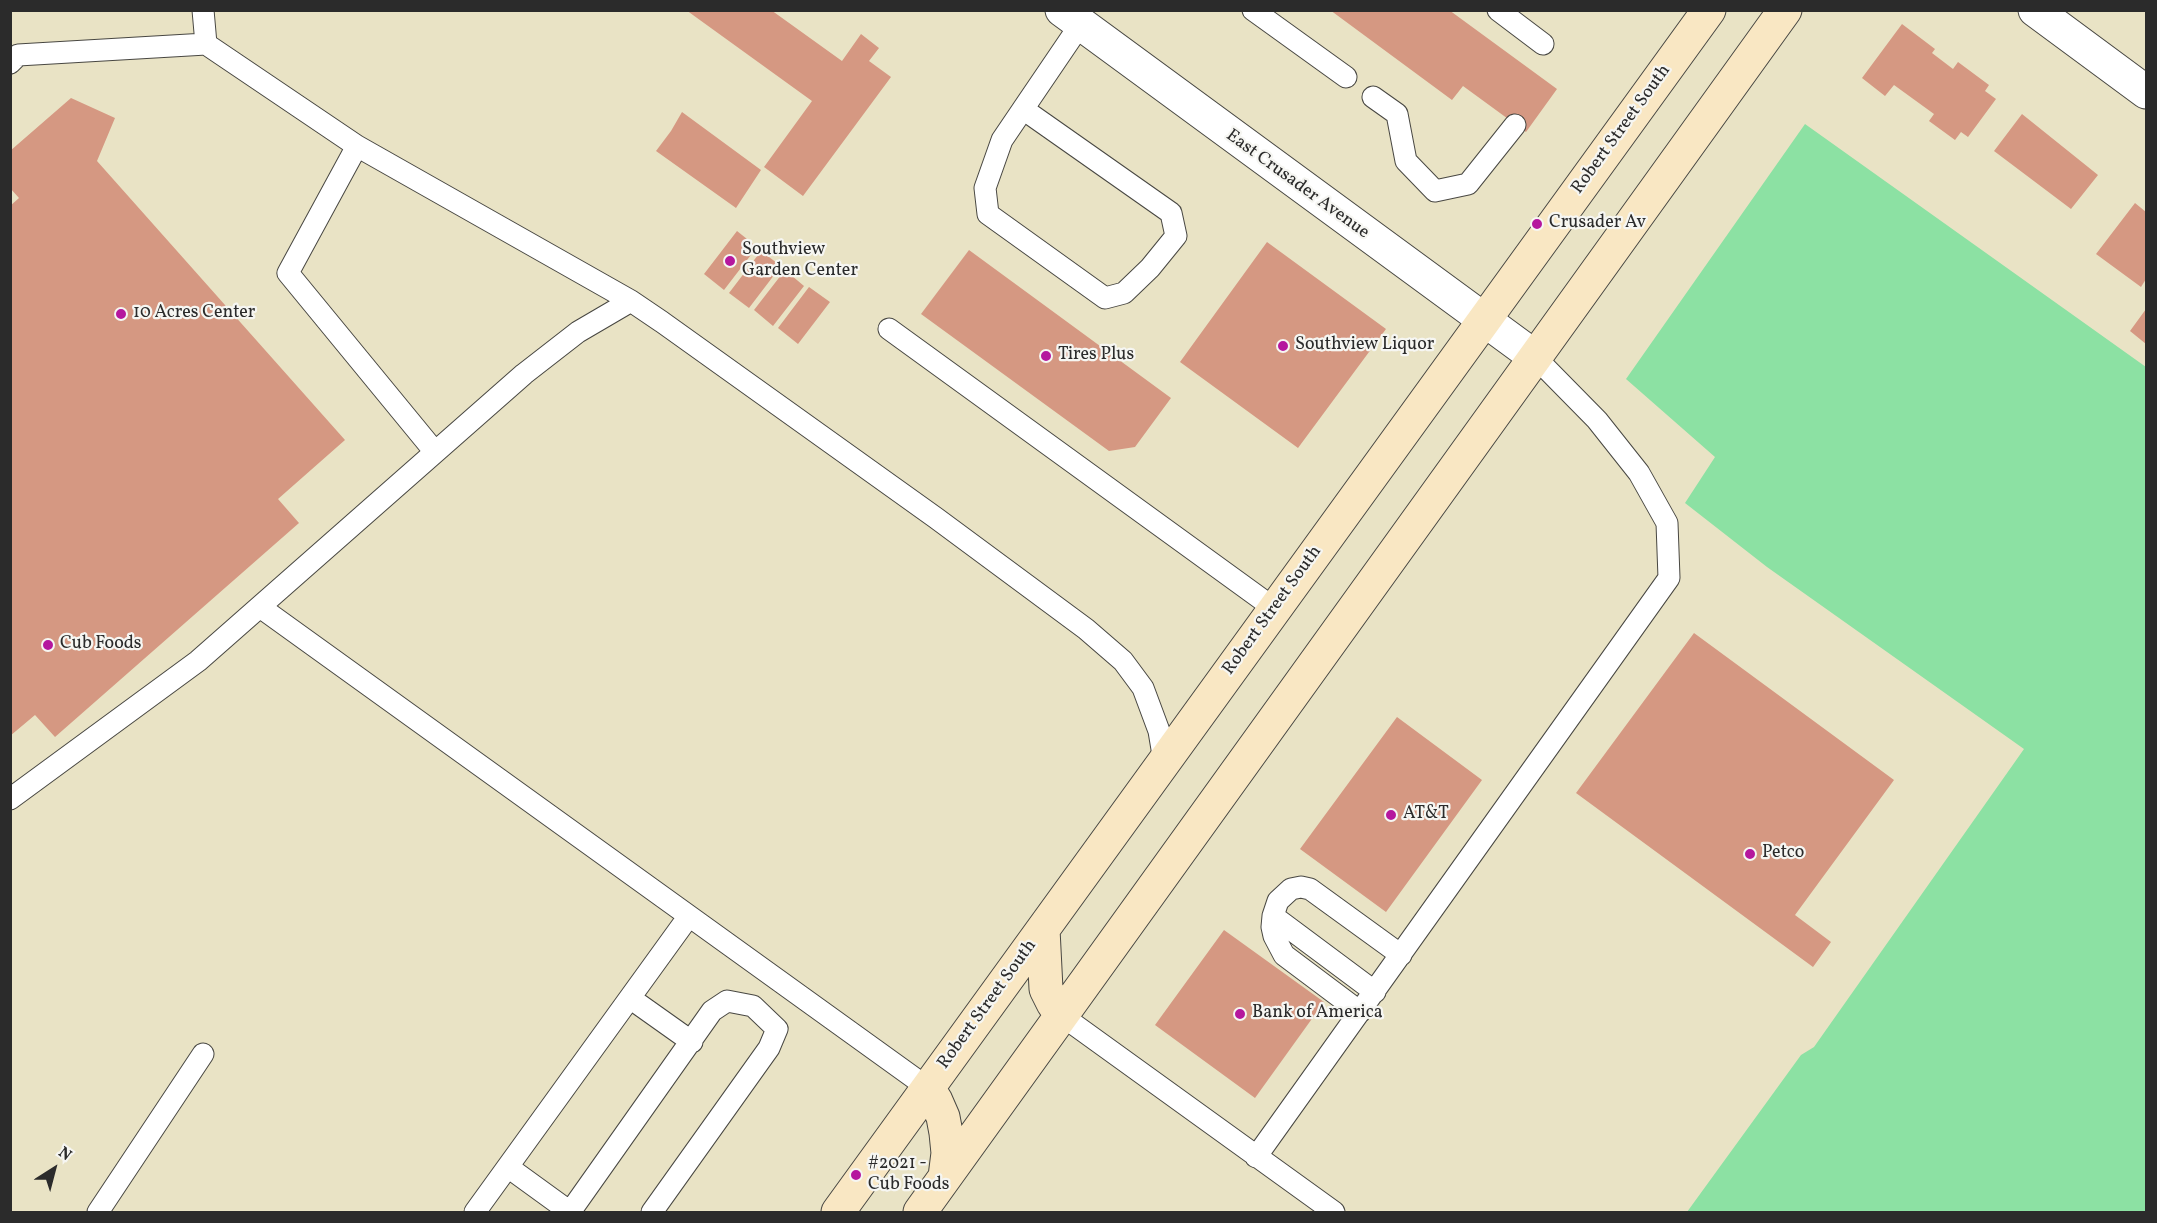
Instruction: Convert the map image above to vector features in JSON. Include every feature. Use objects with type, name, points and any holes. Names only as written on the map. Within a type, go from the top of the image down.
[{"type":"main road","name":"Robert Street South","points":[[838,1212],[1709,10]]},
{"type":"main road","points":[[920,1212],[1785,10]]},
{"type":"main road","points":[[1043,929],[1046,989],[1061,1015]]},
{"type":"main road","points":[[928,1088],[939,1109],[946,1133],[948,1153],[945,1177]]},
{"type":"street","points":[[2035,10],[2146,92]]},
{"type":"street","name":"East Crusader Avenue","points":[[1071,18],[1535,357]]},
{"type":"lane","points":[[203,10],[206,44]]},
{"type":"lane","points":[[1252,10],[1346,77]]},
{"type":"lane","points":[[1498,10],[1543,44]]},
{"type":"lane","points":[[1023,109],[1171,213],[1176,236],[1150,268],[1124,293],[1106,298],[988,214],[985,188],[1002,140],[1023,109],[1071,18]]},
{"type":"lane","points":[[10,63],[18,55],[206,44],[357,146],[631,301],[917,504],[1086,629],[1123,661],[1143,688],[1159,731],[1164,760]]},
{"type":"lane","points":[[1373,96],[1397,114],[1406,161],[1435,191],[1468,184],[1515,125]]},
{"type":"lane","points":[[357,146],[288,273],[435,452]]},
{"type":"lane","points":[[10,799],[198,661],[524,374],[578,332],[631,301]]},
{"type":"lane","points":[[889,329],[1275,609]]},
{"type":"lane","points":[[1256,1156],[1669,578],[1667,523],[1639,473],[1597,420],[1535,357]]},
{"type":"lane","points":[[260,607],[928,1088]]},
{"type":"lane","points":[[1360,1012],[1284,955],[1274,936],[1273,916],[1278,901],[1292,889],[1301,887],[1310,889],[1401,955]]},
{"type":"lane","points":[[475,1212],[689,916]]},
{"type":"lane","points":[[1273,916],[1375,992]]},
{"type":"lane","points":[[630,998],[692,1042]]},
{"type":"lane","points":[[507,1167],[570,1212],[712,1011],[727,1001],[753,1006],[777,1029],[769,1048],[652,1212]]},
{"type":"lane","points":[[1061,1015],[1334,1212]]},
{"type":"lane","points":[[98,1212],[203,1054]]},
{"type":"green space","points":[[1805,124],[2146,367],[2146,1212],[1687,1212],[1801,1055],[1814,1047],[2024,749],[1767,567],[1685,503],[1715,457],[1626,379]]},
{"type":"building","points":[[686,10],[771,10],[842,61],[861,34],[879,48],[869,61],[891,77],[803,196],[764,167],[812,101]]},
{"type":"building","points":[[1330,10],[1449,10],[1557,89],[1526,132],[1463,86],[1452,100]]},
{"type":"building","points":[[1902,24],[1935,49],[1932,53],[1953,69],[1958,62],[1989,85],[1985,91],[1996,99],[1968,137],[1961,132],[1955,140],[1929,121],[1934,114],[1894,85],[1885,96],[1862,78]]},
{"type":"building","name":"10 Acres Center","points":[[71,98],[115,118],[97,161],[345,440],[278,499],[299,523],[55,737],[35,715],[10,736],[10,206],[19,198],[10,188],[10,151]]},
{"type":"building","points":[[682,112],[761,170],[736,208],[656,151]]},
{"type":"building","points":[[2022,114],[2098,175],[2071,209],[1994,151]]},
{"type":"building","points":[[2135,203],[2146,212],[2146,279],[2141,287],[2096,254]]},
{"type":"building","name":"Southview Garden Center","points":[[737,231],[757,247],[724,290],[704,274]]},
{"type":"building","name":"Southview Liquor","points":[[1267,242],[1386,329],[1298,448],[1180,362]]},
{"type":"building","name":"Tires Plus","points":[[969,250],[1171,398],[1135,447],[1109,451],[921,314]]},
{"type":"building","points":[[761,251],[781,266],[749,308],[729,293]]},
{"type":"building","points":[[785,270],[804,286],[773,326],[754,310]]},
{"type":"building","points":[[809,287],[830,302],[798,344],[778,328]]},
{"type":"building","points":[[2146,309],[2146,344],[2130,331]]},
{"type":"building","name":"Petco","points":[[1694,633],[1894,780],[1795,915],[1831,942],[1813,967],[1576,793]]},
{"type":"building","name":"AT&T","points":[[1397,717],[1482,780],[1386,912],[1300,849]]},
{"type":"building","name":"Bank of America","points":[[1224,930],[1324,1002],[1255,1098],[1155,1025]]},
{"type":"place","name":"Crusader Av","points":[[1537,224]]},
{"type":"place","name":"Southview Garden Center","points":[[730,261]]},
{"type":"place","name":"10 Acres Center","points":[[121,314]]},
{"type":"place","name":"Southview Liquor","points":[[1283,346]]},
{"type":"place","name":"Tires Plus","points":[[1046,356]]},
{"type":"place","name":"Cub Foods","points":[[48,645]]},
{"type":"place","name":"AT&T","points":[[1391,815]]},
{"type":"place","name":"Petco","points":[[1750,854]]},
{"type":"place","name":"Bank of America","points":[[1240,1014]]},
{"type":"place","name":"#2021 - Cub Foods","points":[[856,1175]]}]
